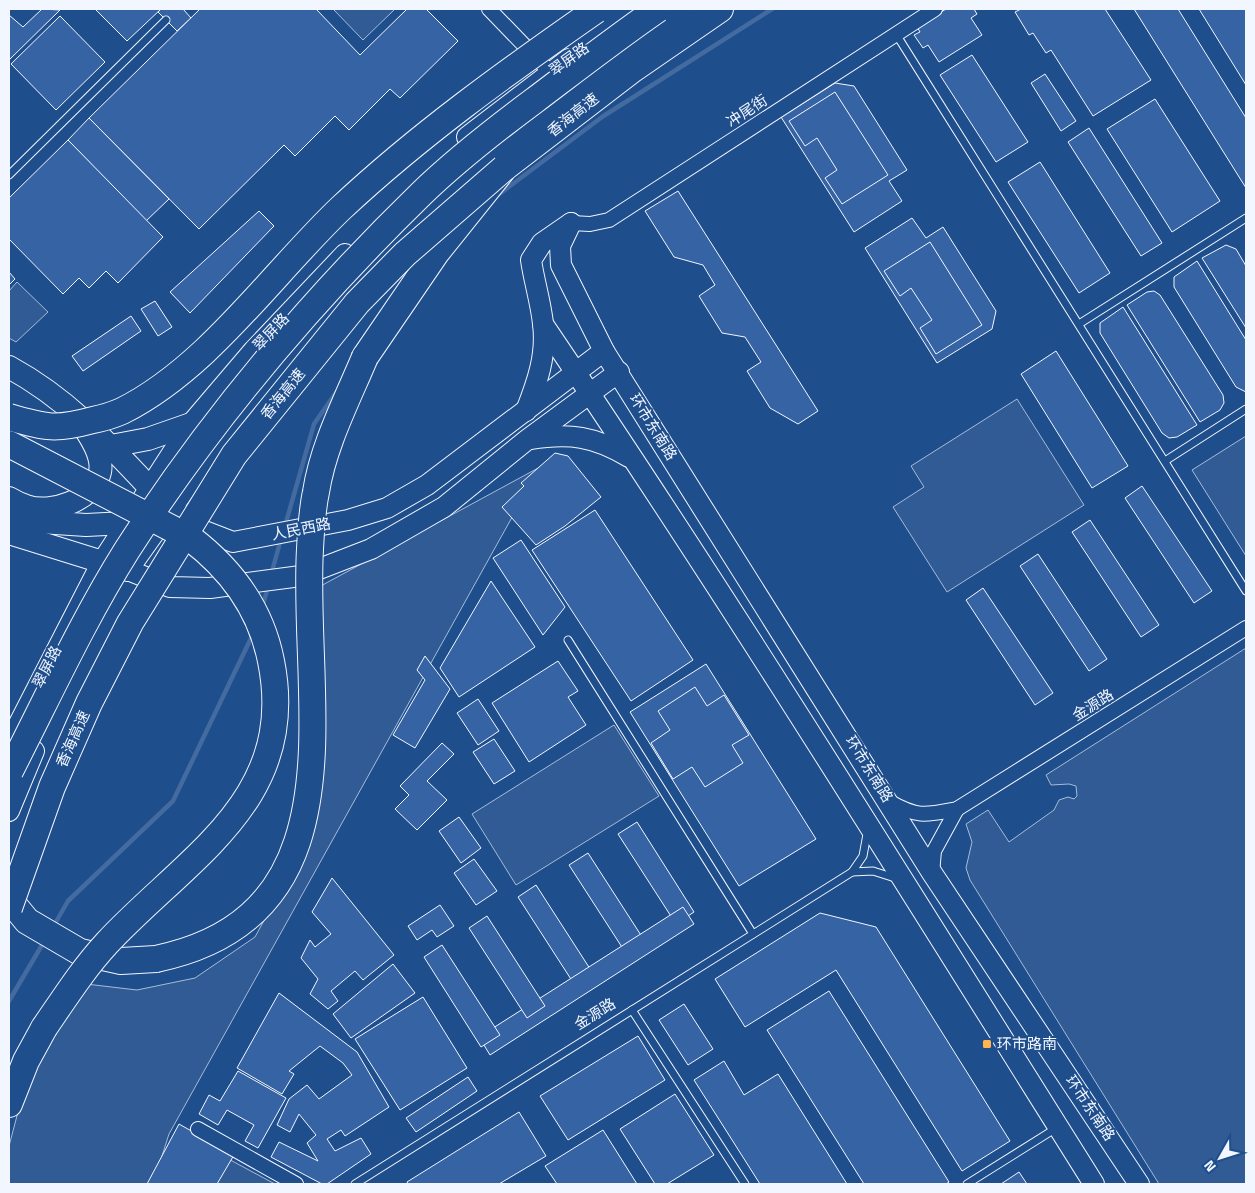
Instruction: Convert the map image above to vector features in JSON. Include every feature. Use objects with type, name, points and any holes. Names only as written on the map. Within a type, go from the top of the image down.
[{"type":"highway","points":[[9,417],[40,426],[64,428],[120,412],[164,384],[205,351],[340,210],[423,137],[504,74],[597,9]]},
{"type":"highway","points":[[9,774],[96,603],[128,550],[221,416],[265,363],[422,192],[490,134],[658,9]]},
{"type":"highway","name":"香海高速","points":[[9,908],[52,787],[89,703],[130,623],[234,454],[357,303],[405,254],[504,168],[633,69],[720,9]]},
{"type":"highway","points":[[9,899],[27,921],[80,952],[121,961],[156,959],[182,954],[212,941],[240,924],[271,891],[288,866],[302,827],[310,790],[314,755],[310,550],[316,491],[335,426],[364,357],[436,253],[504,168]]},
{"type":"highway","points":[[9,444],[190,538],[212,555],[248,598],[261,625],[274,674],[276,712],[273,739],[265,763],[250,795],[206,849],[107,943],[75,981],[26,1061],[9,1104]]},
{"type":"main road","name":"翠屏路","points":[[9,743],[102,562],[191,424],[254,350],[333,265],[433,166],[495,114],[637,9]]},
{"type":"main road","name":"翠屏路","points":[[9,812],[24,773],[83,649],[128,570],[218,443],[298,347],[410,228],[494,157],[689,9]]},
{"type":"main road","points":[[526,411],[541,366],[544,345],[544,324],[531,260],[542,243],[571,223]]},
{"type":"main road","name":"环市东南路","points":[[571,223],[560,246],[561,265],[604,351],[619,372],[932,873],[1139,1184]]},
{"type":"main road","name":"环市东南路","points":[[544,324],[862,814],[1094,1184]]},
{"type":"main road","name":"人民西路","points":[[9,367],[33,380],[69,406],[172,508],[202,530],[233,542],[348,520],[387,508],[427,485],[604,351]]},
{"type":"main road","points":[[9,533],[128,570],[170,587],[210,588],[301,576],[370,549],[444,507],[528,439],[619,372]]},
{"type":"main road","points":[[9,498],[27,507],[47,508],[70,503],[88,492],[92,486],[100,473],[100,460],[92,440],[69,406]]},
{"type":"main road","points":[[111,446],[148,439],[191,424]]},
{"type":"main road","points":[[528,439],[553,436],[579,436],[607,444],[634,460]]},
{"type":"main road","points":[[9,520],[86,525],[126,524],[172,508]]},
{"type":"street","points":[[489,9],[550,72]]},
{"type":"street","name":"冲尾街","points":[[571,223],[590,224],[609,220],[935,9]]},
{"type":"street","name":"金源路","points":[[957,809],[1246,628]]},
{"type":"street","points":[[889,802],[910,813],[927,814],[957,809]]},
{"type":"street","points":[[932,873],[934,851],[957,809]]},
{"type":"street","points":[[198,1129],[296,1184]]},
{"type":"lane","points":[[9,175],[166,20]]},
{"type":"lane","points":[[896,34],[1246,591]]},
{"type":"lane","points":[[1079,324],[1246,218]]},
{"type":"lane","points":[[1165,461],[1246,409]]},
{"type":"lane","points":[[568,640],[753,934]]},
{"type":"lane","points":[[852,872],[863,856],[867,846],[868,835],[862,814]]},
{"type":"lane","points":[[852,872],[882,872],[909,889]]},
{"type":"lane","name":"金源路","points":[[355,1184],[852,872]]},
{"type":"lane","points":[[632,1010],[745,1184]]},
{"type":"lane","points":[[967,1184],[1058,1127]]},
{"type":"shaded area","points":[[333,9],[395,9],[363,40]]},
{"type":"shaded area","points":[[17,282],[48,312],[16,342],[9,338],[9,291]]},
{"type":"shaded area","points":[[1017,399],[1084,505],[947,592],[893,507],[924,487],[911,466]]},
{"type":"shaded area","points":[[1246,436],[1246,556],[1192,470]]},
{"type":"shaded area","points":[[540,467],[169,1134],[153,1184],[9,1184],[9,1146],[36,1044],[86,984],[137,990],[195,978],[255,937],[302,851],[325,701],[317,588]]},
{"type":"shaded area","points":[[1246,648],[1246,1184],[1159,1184],[970,880],[966,868],[972,842],[966,824],[988,810],[1009,842],[1054,810],[1059,800],[1068,797],[1074,799],[1077,796],[1076,786],[1069,784],[1051,785],[1046,775]]},
{"type":"shaded area","points":[[614,725],[659,796],[516,885],[472,814]]},
{"type":"shaded area","points":[[208,1148],[275,1184],[195,1184]]},
{"type":"building","points":[[42,9],[60,10],[9,60],[9,15],[23,27]]},
{"type":"building","points":[[95,9],[161,9],[127,41]]},
{"type":"building","points":[[161,9],[183,9],[191,18],[177,31],[158,12]]},
{"type":"building","points":[[200,9],[316,9],[360,55],[407,9],[426,9],[458,41],[400,98],[390,89],[349,130],[335,116],[295,156],[284,145],[199,229],[89,118]]},
{"type":"building","points":[[946,9],[974,9],[977,14],[971,18],[982,35],[939,62],[928,45],[923,48],[914,35],[920,32],[917,27]]},
{"type":"building","points":[[1021,9],[1105,9],[1151,80],[1093,116],[1051,50],[1046,53],[1033,33],[1029,35],[1015,12]]},
{"type":"building","points":[[1134,9],[1178,9],[1246,118],[1246,188]]},
{"type":"building","points":[[1199,9],[1246,9],[1246,85]]},
{"type":"building","points":[[60,16],[105,62],[56,110],[11,64]]},
{"type":"building","points":[[972,55],[1028,142],[996,162],[940,75]]},
{"type":"building","points":[[1045,74],[1076,121],[1061,131],[1031,83]]},
{"type":"building","points":[[835,83],[854,86],[907,170],[889,181],[902,201],[854,232],[781,117]]},
{"type":"building","points":[[835,92],[888,175],[842,204],[825,178],[837,170],[817,138],[805,146],[789,121]]},
{"type":"building","points":[[1155,99],[1220,201],[1172,232],[1107,129]]},
{"type":"building","points":[[89,118],[169,199],[146,221],[68,140]]},
{"type":"building","points":[[1089,128],[1162,243],[1141,256],[1068,142]]},
{"type":"building","points":[[68,140],[163,237],[118,283],[106,271],[89,288],[79,278],[63,294],[9,239],[9,198]]},
{"type":"building","points":[[1040,162],[1110,273],[1079,293],[1008,182]]},
{"type":"building","points":[[678,191],[818,411],[798,424],[770,408],[747,371],[761,362],[745,337],[722,333],[699,296],[715,285],[703,265],[674,257],[645,211]]},
{"type":"building","points":[[259,211],[274,226],[190,313],[170,292]]},
{"type":"building","points":[[912,218],[926,238],[943,227],[996,311],[992,329],[937,363],[865,248]]},
{"type":"building","points":[[930,242],[982,325],[936,354],[920,328],[932,320],[911,288],[900,296],[884,271]]},
{"type":"building","points":[[1226,245],[1236,249],[1246,266],[1246,328],[1202,258]]},
{"type":"building","points":[[1197,261],[1246,340],[1246,392],[1236,387],[1174,287],[1174,277]]},
{"type":"building","points":[[9,272],[15,279],[9,285]]},
{"type":"building","points":[[1154,291],[1160,295],[1223,395],[1224,403],[1220,410],[1200,422],[1127,305],[1147,292]]},
{"type":"building","points":[[155,301],[172,327],[158,336],[141,309]]},
{"type":"building","points":[[1123,307],[1197,425],[1177,437],[1169,438],[1162,433],[1100,333],[1100,323]]},
{"type":"building","points":[[131,316],[141,331],[83,371],[72,356]]},
{"type":"building","points":[[1056,351],[1128,466],[1092,488],[1021,374]]},
{"type":"building","points":[[555,453],[568,456],[601,497],[565,526],[536,545],[502,507],[524,486],[521,483]]},
{"type":"building","points":[[1142,486],[1212,591],[1194,603],[1125,498]]},
{"type":"building","points":[[595,510],[693,660],[631,701],[532,550]]},
{"type":"building","points":[[1090,520],[1159,625],[1141,637],[1072,532]]},
{"type":"building","points":[[521,540],[565,607],[543,635],[493,558]]},
{"type":"building","points":[[1038,554],[1107,659],[1089,671],[1020,566]]},
{"type":"building","points":[[491,581],[535,647],[459,697],[440,668]]},
{"type":"building","points":[[983,588],[1053,693],[1035,705],[966,600]]},
{"type":"building","points":[[425,656],[450,689],[415,748],[393,735],[425,680],[417,670]]},
{"type":"building","points":[[558,661],[578,691],[568,697],[586,725],[529,762],[492,703]]},
{"type":"building","points":[[706,664],[816,839],[739,886],[630,712]]},
{"type":"building","points":[[695,687],[707,706],[724,695],[749,735],[732,745],[743,763],[705,787],[692,767],[673,779],[651,743],[670,730],[658,711]]},
{"type":"building","points":[[478,699],[499,731],[478,745],[457,713]]},
{"type":"building","points":[[494,739],[515,771],[494,784],[473,752]]},
{"type":"building","points":[[442,743],[454,754],[427,781],[447,800],[417,830],[395,809],[409,795],[400,786]]},
{"type":"building","points":[[459,817],[481,848],[461,863],[439,831]]},
{"type":"building","points":[[637,822],[694,912],[676,924],[618,834]]},
{"type":"building","points":[[588,853],[646,943],[627,955],[569,865]]},
{"type":"building","points":[[474,859],[497,891],[476,905],[454,873]]},
{"type":"building","points":[[332,878],[394,955],[363,980],[355,971],[331,991],[338,1001],[328,1009],[310,994],[318,979],[301,958],[310,940],[315,947],[331,934],[312,912]]},
{"type":"building","points":[[536,885],[594,975],[576,987],[518,897]]},
{"type":"building","points":[[440,905],[454,926],[437,937],[432,930],[417,940],[408,926]]},
{"type":"building","points":[[683,907],[694,924],[490,1055],[479,1037]]},
{"type":"building","points":[[820,913],[876,927],[1010,1141],[962,1171],[836,970],[745,1027],[715,979]]},
{"type":"building","points":[[487,916],[545,1006],[527,1018],[469,928]]},
{"type":"building","points":[[442,945],[500,1035],[481,1047],[424,957]]},
{"type":"building","points":[[393,964],[415,993],[351,1038],[333,1014]]},
{"type":"building","points":[[829,991],[949,1182],[946,1184],[864,1184],[767,1030]]},
{"type":"building","points":[[279,993],[357,1052],[389,1107],[345,1136],[341,1130],[327,1139],[335,1151],[361,1138],[371,1154],[327,1184],[322,1184],[271,1157],[279,1142],[318,1161],[307,1143],[316,1135],[299,1114],[290,1132],[277,1125],[289,1099],[307,1085],[319,1099],[352,1075],[343,1063],[320,1046],[289,1071],[294,1074],[282,1094],[237,1068]]},
{"type":"building","points":[[423,997],[467,1068],[400,1110],[355,1039]]},
{"type":"building","points":[[684,1004],[713,1049],[688,1065],[659,1020]]},
{"type":"building","points":[[638,1036],[665,1080],[568,1140],[540,1096]]},
{"type":"building","points":[[724,1061],[744,1095],[778,1074],[847,1184],[760,1184],[694,1080]]},
{"type":"building","points":[[238,1071],[286,1098],[258,1148],[245,1141],[254,1125],[227,1110],[218,1125],[199,1114],[209,1095],[220,1101]]},
{"type":"building","points":[[468,1077],[477,1091],[416,1132],[406,1118]]},
{"type":"building","points":[[675,1094],[714,1155],[667,1184],[655,1184],[620,1129]]},
{"type":"building","points":[[519,1112],[546,1156],[499,1184],[408,1184],[407,1182]]},
{"type":"building","points":[[179,1124],[234,1155],[217,1184],[147,1184]]},
{"type":"building","points":[[603,1130],[637,1184],[557,1184],[545,1166]]},
{"type":"building","points":[[1019,1172],[1027,1184],[1001,1184]]},
{"type":"waterway","points":[[498,195],[602,117],[772,9]]},
{"type":"waterway","points":[[285,526],[314,424],[337,391]]},
{"type":"waterway","points":[[271,575],[281,539]]},
{"type":"waterway","points":[[262,608],[268,587]]},
{"type":"waterway","points":[[53,927],[68,901],[173,801],[253,634]]},
{"type":"waterway","points":[[9,1001],[45,940]]},
{"type":"place","name":"环市路南","points":[[987,1044]]}]
